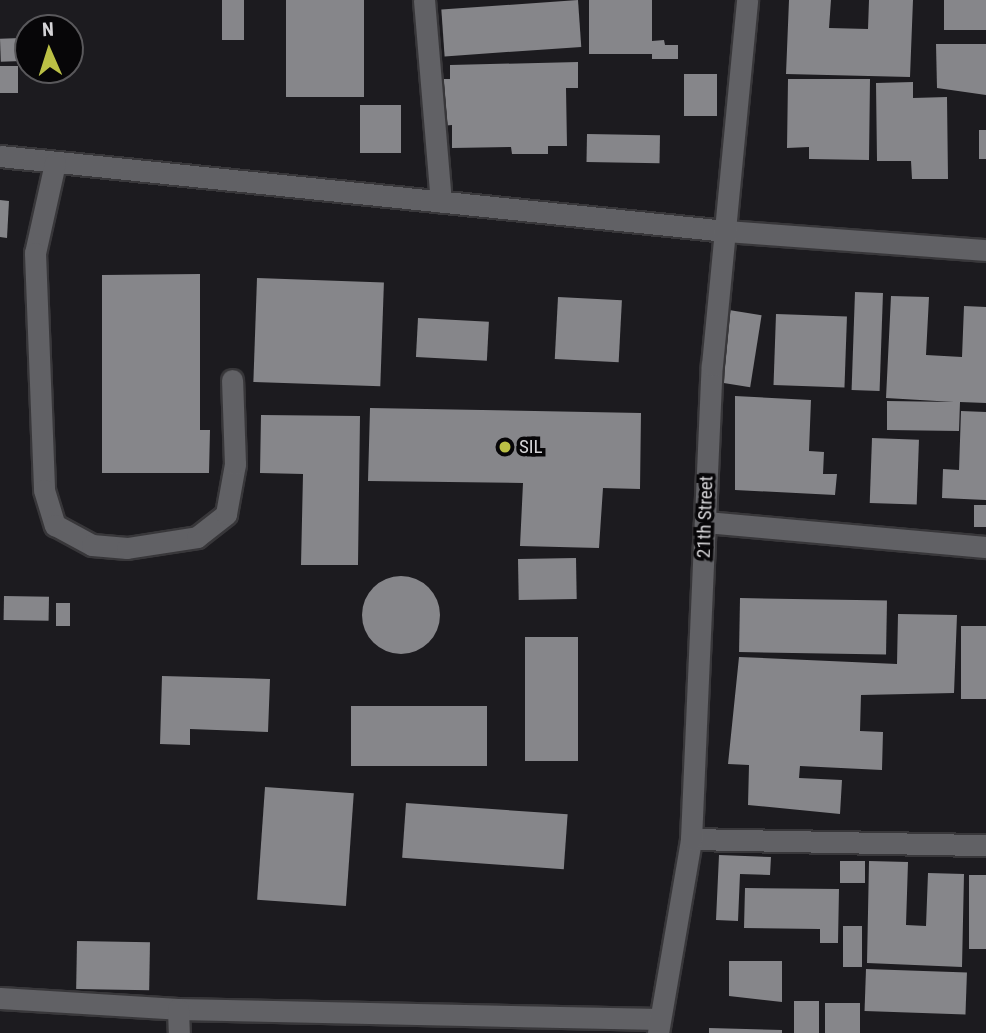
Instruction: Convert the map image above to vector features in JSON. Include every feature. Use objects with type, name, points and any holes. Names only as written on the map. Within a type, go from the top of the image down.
[{"type":"street","points":[[424,0],[441,201]]},
{"type":"street","name":"21th Street","points":[[659,1026],[691,839],[712,365],[747,0]]},
{"type":"street","points":[[0,156],[726,231],[986,250]]},
{"type":"street","points":[[55,163],[35,253],[44,490],[55,525],[92,545],[127,548],[197,537],[226,514],[235,464],[233,380]]},
{"type":"street","points":[[705,522],[986,547]]},
{"type":"street","points":[[691,839],[986,845]]},
{"type":"street","points":[[0,998],[178,1009],[659,1026]]},
{"type":"street","points":[[178,1009],[179,1033]]},
{"type":"building","points":[[222,0],[244,0],[244,40],[222,40]]},
{"type":"building","points":[[286,0],[364,0],[364,97],[286,97]]},
{"type":"building","points":[[578,0],[581,47],[445,56],[441,10]]},
{"type":"building","points":[[589,0],[652,0],[652,54],[589,54]]},
{"type":"building","points":[[789,0],[831,0],[829,28],[868,29],[869,0],[913,0],[910,77],[786,74]]},
{"type":"building","points":[[944,0],[986,0],[986,30],[944,30]]},
{"type":"building","points":[[14,38],[14,61],[1,62],[0,39]]},
{"type":"building","points":[[664,40],[665,45],[678,45],[678,59],[652,59],[652,41]]},
{"type":"building","points":[[936,44],[986,44],[986,95],[937,88]]},
{"type":"building","points":[[578,62],[578,88],[566,88],[567,146],[548,146],[548,154],[512,154],[511,147],[452,148],[452,125],[440,126],[439,79],[450,79],[450,65]]},
{"type":"building","points":[[0,66],[14,66],[14,84],[18,84],[18,93],[0,93]]},
{"type":"building","points":[[684,74],[717,74],[717,116],[684,116]]},
{"type":"building","points":[[788,79],[870,79],[869,160],[809,159],[809,147],[787,148]]},
{"type":"building","points":[[913,82],[913,98],[947,97],[948,179],[912,179],[911,161],[877,161],[876,83]]},
{"type":"building","points":[[360,105],[401,105],[401,153],[360,153]]},
{"type":"building","points":[[979,130],[986,130],[986,159],[979,159]]},
{"type":"building","points":[[587,134],[660,135],[660,163],[587,162]]},
{"type":"building","points":[[0,200],[9,201],[7,238],[0,237]]},
{"type":"building","points":[[200,274],[200,430],[210,430],[209,473],[102,473],[102,275]]},
{"type":"building","points":[[257,278],[384,282],[380,386],[253,382]]},
{"type":"building","points":[[855,292],[883,293],[880,391],[852,390]]},
{"type":"building","points":[[891,296],[929,297],[926,355],[962,357],[964,306],[986,307],[986,403],[960,402],[959,431],[887,430],[887,401],[954,402],[886,398]]},
{"type":"building","points":[[558,297],[622,300],[619,362],[555,359]]},
{"type":"building","points":[[729,310],[762,315],[750,387],[718,382]]},
{"type":"building","points":[[776,314],[847,316],[844,387],[774,385]]},
{"type":"building","points":[[418,318],[489,322],[487,361],[416,357]]},
{"type":"building","points":[[735,396],[811,400],[809,451],[824,452],[823,474],[837,474],[835,495],[735,490]]},
{"type":"building","name":"SIL","points":[[370,408],[641,413],[640,489],[603,488],[599,548],[520,546],[523,483],[368,481]]},
{"type":"building","points":[[961,411],[986,412],[986,500],[942,498],[943,469],[959,470]]},
{"type":"building","points":[[261,415],[360,416],[358,565],[301,565],[303,474],[260,473]]},
{"type":"building","points":[[872,438],[919,440],[917,505],[870,503]]},
{"type":"building","points":[[974,505],[986,505],[986,527],[974,527]]},
{"type":"building","points":[[576,558],[577,599],[519,600],[518,559]]},
{"type":"building","points":[[393,576],[409,576],[423,582],[434,593],[440,607],[440,623],[434,637],[423,648],[409,654],[393,654],[379,648],[368,637],[362,623],[362,607],[368,593],[379,582]]},
{"type":"building","points":[[4,596],[49,597],[49,621],[4,620]]},
{"type":"building","points":[[740,598],[887,601],[886,655],[739,652]]},
{"type":"building","points":[[56,603],[70,603],[70,626],[56,626]]},
{"type":"building","points":[[898,614],[957,615],[954,693],[861,695],[860,731],[883,732],[882,770],[800,766],[799,778],[842,780],[840,814],[748,805],[749,765],[728,764],[739,657],[897,664]]},
{"type":"building","points":[[961,626],[986,626],[986,699],[961,699]]},
{"type":"building","points":[[525,637],[578,637],[578,761],[525,761]]},
{"type":"building","points":[[162,676],[270,679],[268,732],[190,729],[190,745],[160,744]]},
{"type":"building","points":[[351,706],[487,706],[487,766],[351,766]]},
{"type":"building","points":[[265,787],[354,793],[346,906],[257,900]]},
{"type":"building","points":[[406,803],[568,814],[564,869],[402,858]]},
{"type":"building","points":[[719,855],[771,857],[770,875],[740,874],[738,921],[716,920]]},
{"type":"building","points":[[840,861],[865,861],[865,883],[840,883]]},
{"type":"building","points":[[869,861],[908,862],[906,925],[926,926],[928,873],[964,874],[962,967],[867,963]]},
{"type":"building","points":[[969,875],[986,875],[986,949],[969,949]]},
{"type":"building","points":[[745,888],[839,889],[838,943],[820,943],[820,929],[744,928]]},
{"type":"building","points":[[843,926],[862,926],[862,967],[843,967]]},
{"type":"building","points":[[77,941],[150,942],[149,990],[76,989]]},
{"type":"building","points":[[729,961],[782,961],[782,1002],[729,996]]},
{"type":"building","points":[[866,969],[967,973],[965,1014],[865,1011]]},
{"type":"building","points":[[794,1001],[819,1001],[819,1033],[794,1033]]},
{"type":"building","points":[[825,1003],[860,1003],[860,1033],[825,1033]]},
{"type":"building","points":[[709,1028],[782,1030],[782,1033],[709,1033]]},
{"type":"place","name":"SIL","points":[[505,447]]}]
